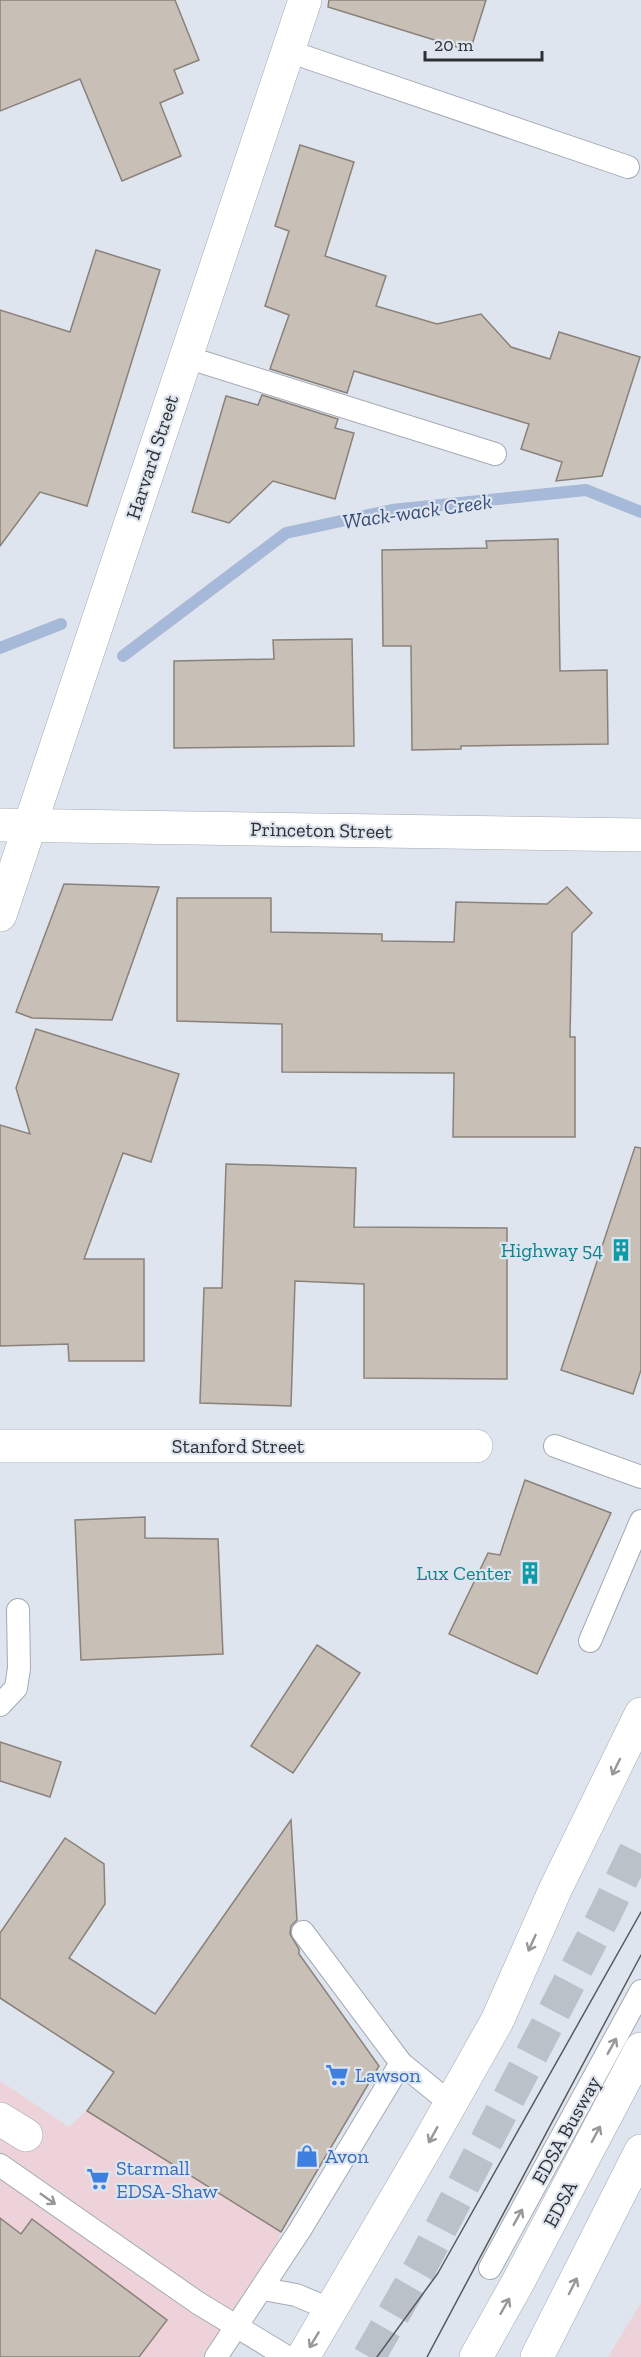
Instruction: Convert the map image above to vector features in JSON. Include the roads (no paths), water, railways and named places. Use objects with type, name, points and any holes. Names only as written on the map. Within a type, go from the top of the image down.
[{"type":"main road","name":"Harvard Street","points":[[0,915],[14,826],[186,357],[305,0]]},
{"type":"main road","name":"Princeton Street","points":[[14,826],[641,835]]},
{"type":"main road","name":"Stanford Street","points":[[0,1446],[476,1446]]},
{"type":"main road","points":[[303,2357],[451,2104],[496,2021],[555,1890],[641,1714]]},
{"type":"main road","name":"EDSA","points":[[476,2357],[641,2049]]},
{"type":"main road","points":[[537,2357],[641,2151]]},
{"type":"lane","points":[[288,51],[628,166]]},
{"type":"lane","points":[[186,357],[495,454]]},
{"type":"lane","points":[[555,1446],[641,1477]]},
{"type":"lane","points":[[590,1641],[641,1521]]},
{"type":"lane","points":[[0,1705],[16,1688],[19,1668],[18,1610]]},
{"type":"lane","points":[[303,1932],[401,2063],[451,2104]]},
{"type":"lane","name":"EDSA Busway","points":[[490,2268],[641,1991]]},
{"type":"lane","points":[[216,2357],[263,2289],[294,2226],[401,2063]]},
{"type":"lane","points":[[0,2166],[198,2303],[287,2357]]},
{"type":"lane","points":[[263,2289],[296,2295],[332,2310]]},
{"type":"waterway","name":"Wack-wack Creek","points":[[123,656],[286,533],[392,510],[586,490],[641,512]]},
{"type":"waterway","name":"Wack-wack Creek","points":[[0,648],[61,624]]},
{"type":"tunnel","points":[[369,2357],[421,2266],[605,1914],[641,1839]]},
{"type":"tram line","points":[[377,2357],[438,2273],[641,1912]]},
{"type":"tram line","points":[[427,2357],[641,1955]]},
{"type":"place","name":"Highway 54","points":[[621,1250]]},
{"type":"place","name":"Lux Center","points":[[530,1573]]},
{"type":"place","name":"Lawson","points":[[337,2075]]},
{"type":"place","name":"Avon","points":[[307,2156]]},
{"type":"place","name":"Starmall EDSA-Shaw","points":[[98,2179]]}]
